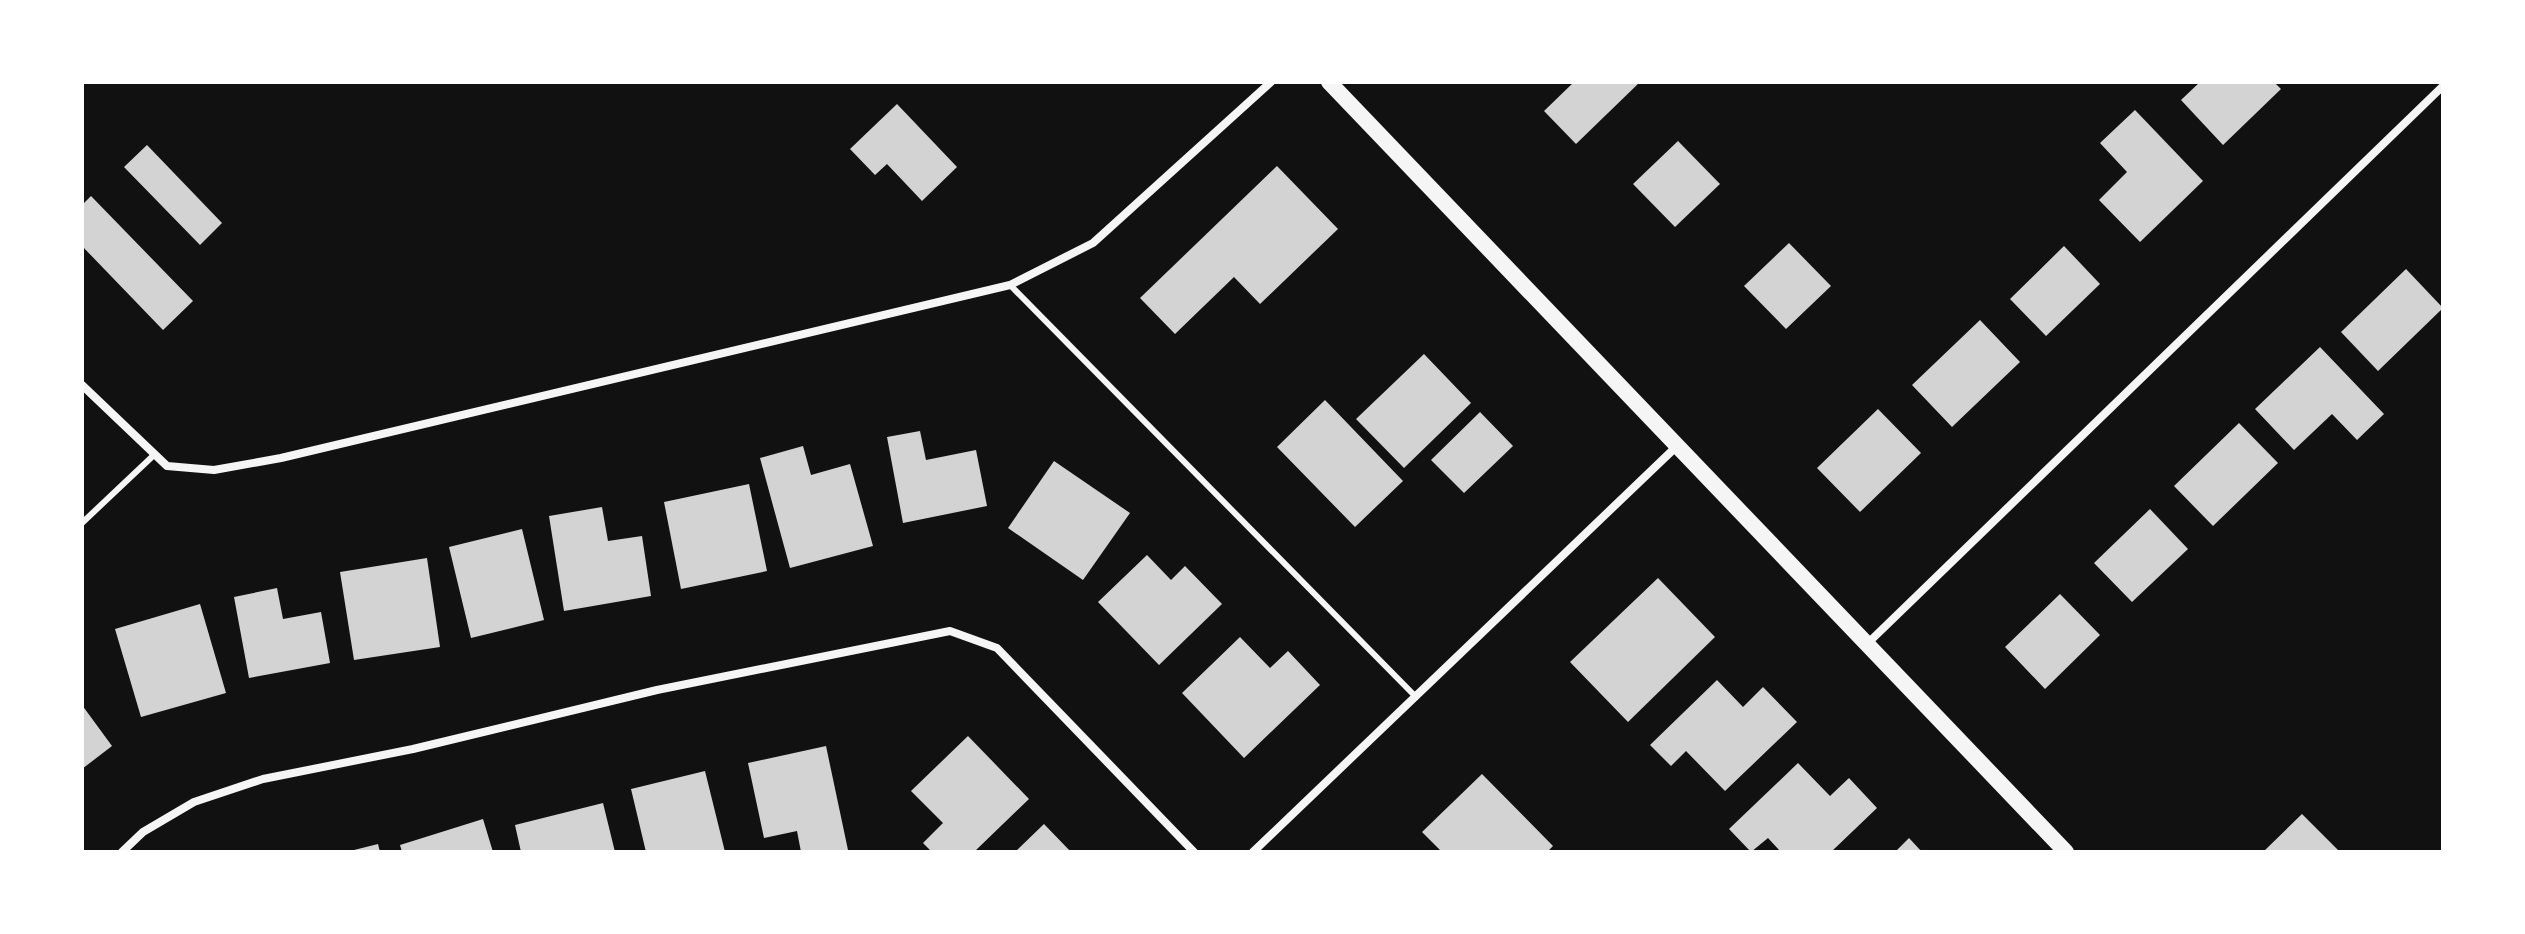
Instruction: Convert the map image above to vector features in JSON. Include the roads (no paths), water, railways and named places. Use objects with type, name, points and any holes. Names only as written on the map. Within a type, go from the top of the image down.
[{"type":"main road","points":[[1329,82],[2066,852]]},
{"type":"street","points":[[82,385],[167,466],[214,470],[281,458],[1010,285],[1093,243],[1271,82]]},
{"type":"street","points":[[1867,644],[2443,86]]},
{"type":"street","points":[[1253,852],[1677,446]]},
{"type":"street","points":[[122,852],[143,832],[194,802],[263,779],[413,749],[657,690],[950,631],[997,648],[1194,852]]},
{"type":"lane","points":[[1010,285],[1416,697]]},
{"type":"lane","points":[[82,523],[155,454]]}]
